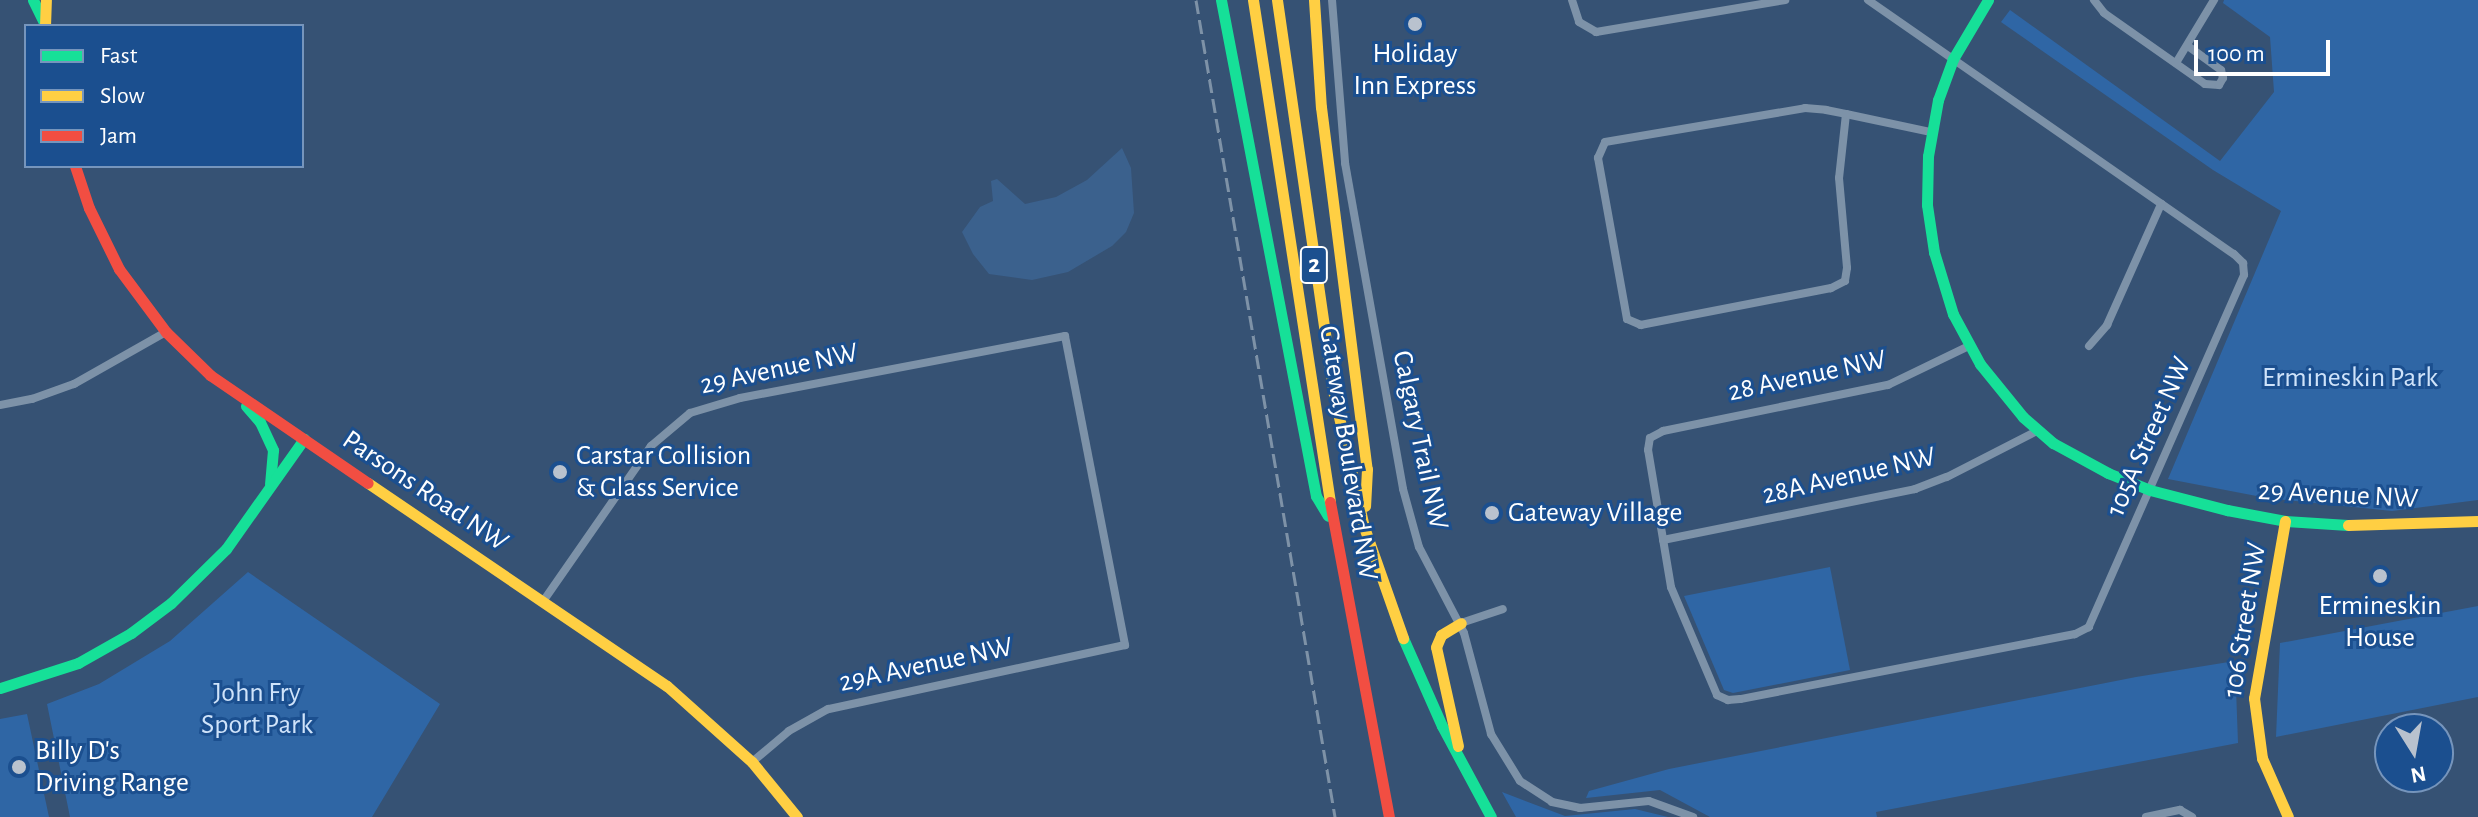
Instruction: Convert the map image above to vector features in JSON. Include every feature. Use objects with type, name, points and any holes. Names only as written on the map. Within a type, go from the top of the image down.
[{"type":"main road","points":[[33,0],[44,24]]},
{"type":"main road","points":[[45,24],[46,0]]},
{"type":"main road","points":[[1221,0],[1316,496],[1334,527]]},
{"type":"main road","name":"Gateway Boulevard NW","points":[[1253,0],[1334,527],[1389,817]]},
{"type":"main road","name":"2","points":[[1277,0],[1334,395],[1364,527],[1405,644],[1462,765],[1491,817]]},
{"type":"main road","points":[[1314,0],[1321,107],[1367,469],[1364,527]]},
{"type":"main road","name":"29 Avenue NW","points":[[1988,0],[1953,59],[1931,132],[1926,178],[1934,252],[1946,296],[1969,346],[1998,389],[2037,431],[2087,463],[2150,490],[2201,504],[2285,521],[2389,526],[2478,521]]},
{"type":"main road","name":"Parsons Road NW","points":[[76,168],[89,208],[109,249],[139,299],[166,332],[238,396],[667,686],[752,762],[797,817]]},
{"type":"main road","points":[[238,396],[260,422],[273,450],[274,470],[267,492]]},
{"type":"main road","points":[[0,688],[78,663],[150,620],[226,549],[304,439]]},
{"type":"main road","name":"106 Street NW","points":[[2285,521],[2254,698],[2262,758],[2288,817]]},
{"type":"main road","points":[[1461,623],[1441,635],[1436,647],[1462,765]]},
{"type":"street","name":"Calgary Trail NW","points":[[1332,0],[1345,163],[1400,478],[1415,538],[1461,623],[1491,734],[1509,767],[1529,789],[1552,802],[1570,806],[1641,801],[1672,807],[1693,817]]},
{"type":"street","points":[[1572,0],[1583,27],[1602,32],[1785,0]]},
{"type":"street","points":[[1868,0],[2161,204],[2107,325],[2089,346]]},
{"type":"street","points":[[2094,0],[2104,13],[2209,86],[2222,82],[2223,74],[2219,67],[2188,46]]},
{"type":"street","points":[[2176,63],[2214,0]]},
{"type":"street","points":[[1846,114],[1839,178],[1847,268],[1845,281],[1831,288],[1641,325],[1630,322],[1624,313],[1598,158],[1601,146],[1609,141],[1785,110],[1819,109],[1846,114],[1931,132]]},
{"type":"street","name":"105A Street NW","points":[[1663,540],[1671,587],[1712,688],[1722,698],[1740,699],[2075,634],[2089,627],[2244,275],[2243,263],[2161,204]]},
{"type":"street","points":[[0,405],[32,399],[74,384],[166,332]]},
{"type":"street","name":"29 Avenue NW","points":[[544,600],[651,446],[690,413],[740,398],[1065,336],[1125,645]]},
{"type":"street","name":"28 Avenue NW","points":[[1663,540],[1648,450],[1650,438],[1659,431],[1888,385],[1969,346]]},
{"type":"street","name":"28A Avenue NW","points":[[1663,540],[1915,489],[1947,477],[2037,431]]},
{"type":"street","points":[[1461,623],[1503,609]]},
{"type":"street","name":"29A Avenue NW","points":[[752,762],[789,731],[828,709],[1125,645]]},
{"type":"street","points":[[2146,817],[2190,814]]},
{"type":"green space","name":"Ermineskin Park","points":[[2224,0],[2478,0],[2478,500],[2392,511],[2267,498],[2168,479],[2281,211],[2213,170],[2001,22],[2010,10],[2220,161],[2274,92],[2270,37],[2223,3]]},
{"type":"green space","points":[[1830,567],[1850,670],[1733,693],[1724,690],[1684,596]]},
{"type":"green space","name":"John Fry Sport Park","points":[[248,572],[440,704],[372,817],[70,817],[47,704],[99,684],[170,641]]},
{"type":"green space","points":[[2478,606],[2478,697],[2397,713],[2374,713],[2374,718],[2276,737],[2280,643]]},
{"type":"green space","points":[[2235,661],[2238,743],[1876,812],[1877,817],[1710,817],[1660,790],[1586,798],[1589,791],[1669,769],[2136,677]]},
{"type":"green space","name":"Billy D's Driving Range","points":[[27,714],[49,817],[0,817],[0,719]]},
{"type":"green space","points":[[1502,792],[1565,816],[1635,809],[1668,817],[1516,817]]},
{"type":"shaded area","points":[[1122,148],[1131,168],[1134,213],[1126,232],[1112,246],[1068,272],[1032,280],[989,274],[973,254],[962,232],[980,207],[993,201],[991,181],[997,179],[1025,204],[1056,197],[1087,180]]},
{"type":"railway","points":[[1196,0],[1335,817]]},
{"type":"traffic: fast","points":[[33,0],[45,24]]},
{"type":"traffic: fast","points":[[1221,0],[1316,496],[1328,516]]},
{"type":"traffic: fast","points":[[1988,0],[1953,59],[1938,100],[1928,156],[1927,205],[1934,252],[1953,314],[1980,364],[2023,417],[2053,443],[2108,473],[2150,490],[2227,510],[2285,521],[2348,525]]},
{"type":"traffic: fast","points":[[246,406],[260,422],[273,450],[270,484]]},
{"type":"traffic: fast","points":[[0,688],[78,663],[131,633],[171,603],[226,549],[304,439]]},
{"type":"traffic: fast","points":[[1403,638],[1442,726],[1491,817]]},
{"type":"traffic: slow","points":[[45,24],[46,0]]},
{"type":"traffic: slow","points":[[1253,0],[1330,502]]},
{"type":"traffic: slow","points":[[1277,0],[1334,395],[1364,527],[1403,638]]},
{"type":"traffic: slow","points":[[1314,0],[1321,107],[1367,469],[1365,506]]},
{"type":"traffic: slow","points":[[368,483],[667,686],[752,762],[797,817]]},
{"type":"traffic: slow","points":[[2285,521],[2254,698],[2262,758],[2288,817]]},
{"type":"traffic: slow","points":[[2348,525],[2478,521]]},
{"type":"traffic: slow","points":[[1458,746],[1436,647],[1441,635],[1461,623]]},
{"type":"traffic: jam","points":[[76,168],[89,208],[119,269],[166,332],[210,375],[368,483]]},
{"type":"traffic: jam","points":[[1330,502],[1389,817]]},
{"type":"place","name":"Holiday Inn Express","points":[[1415,24]]},
{"type":"place","name":"Carstar Collision & Glass Service","points":[[560,472]]},
{"type":"place","name":"Gateway Village","points":[[1492,513]]},
{"type":"place","name":"Ermineskin House","points":[[2380,576]]},
{"type":"place","name":"Billy D's Driving Range","points":[[19,767]]}]
